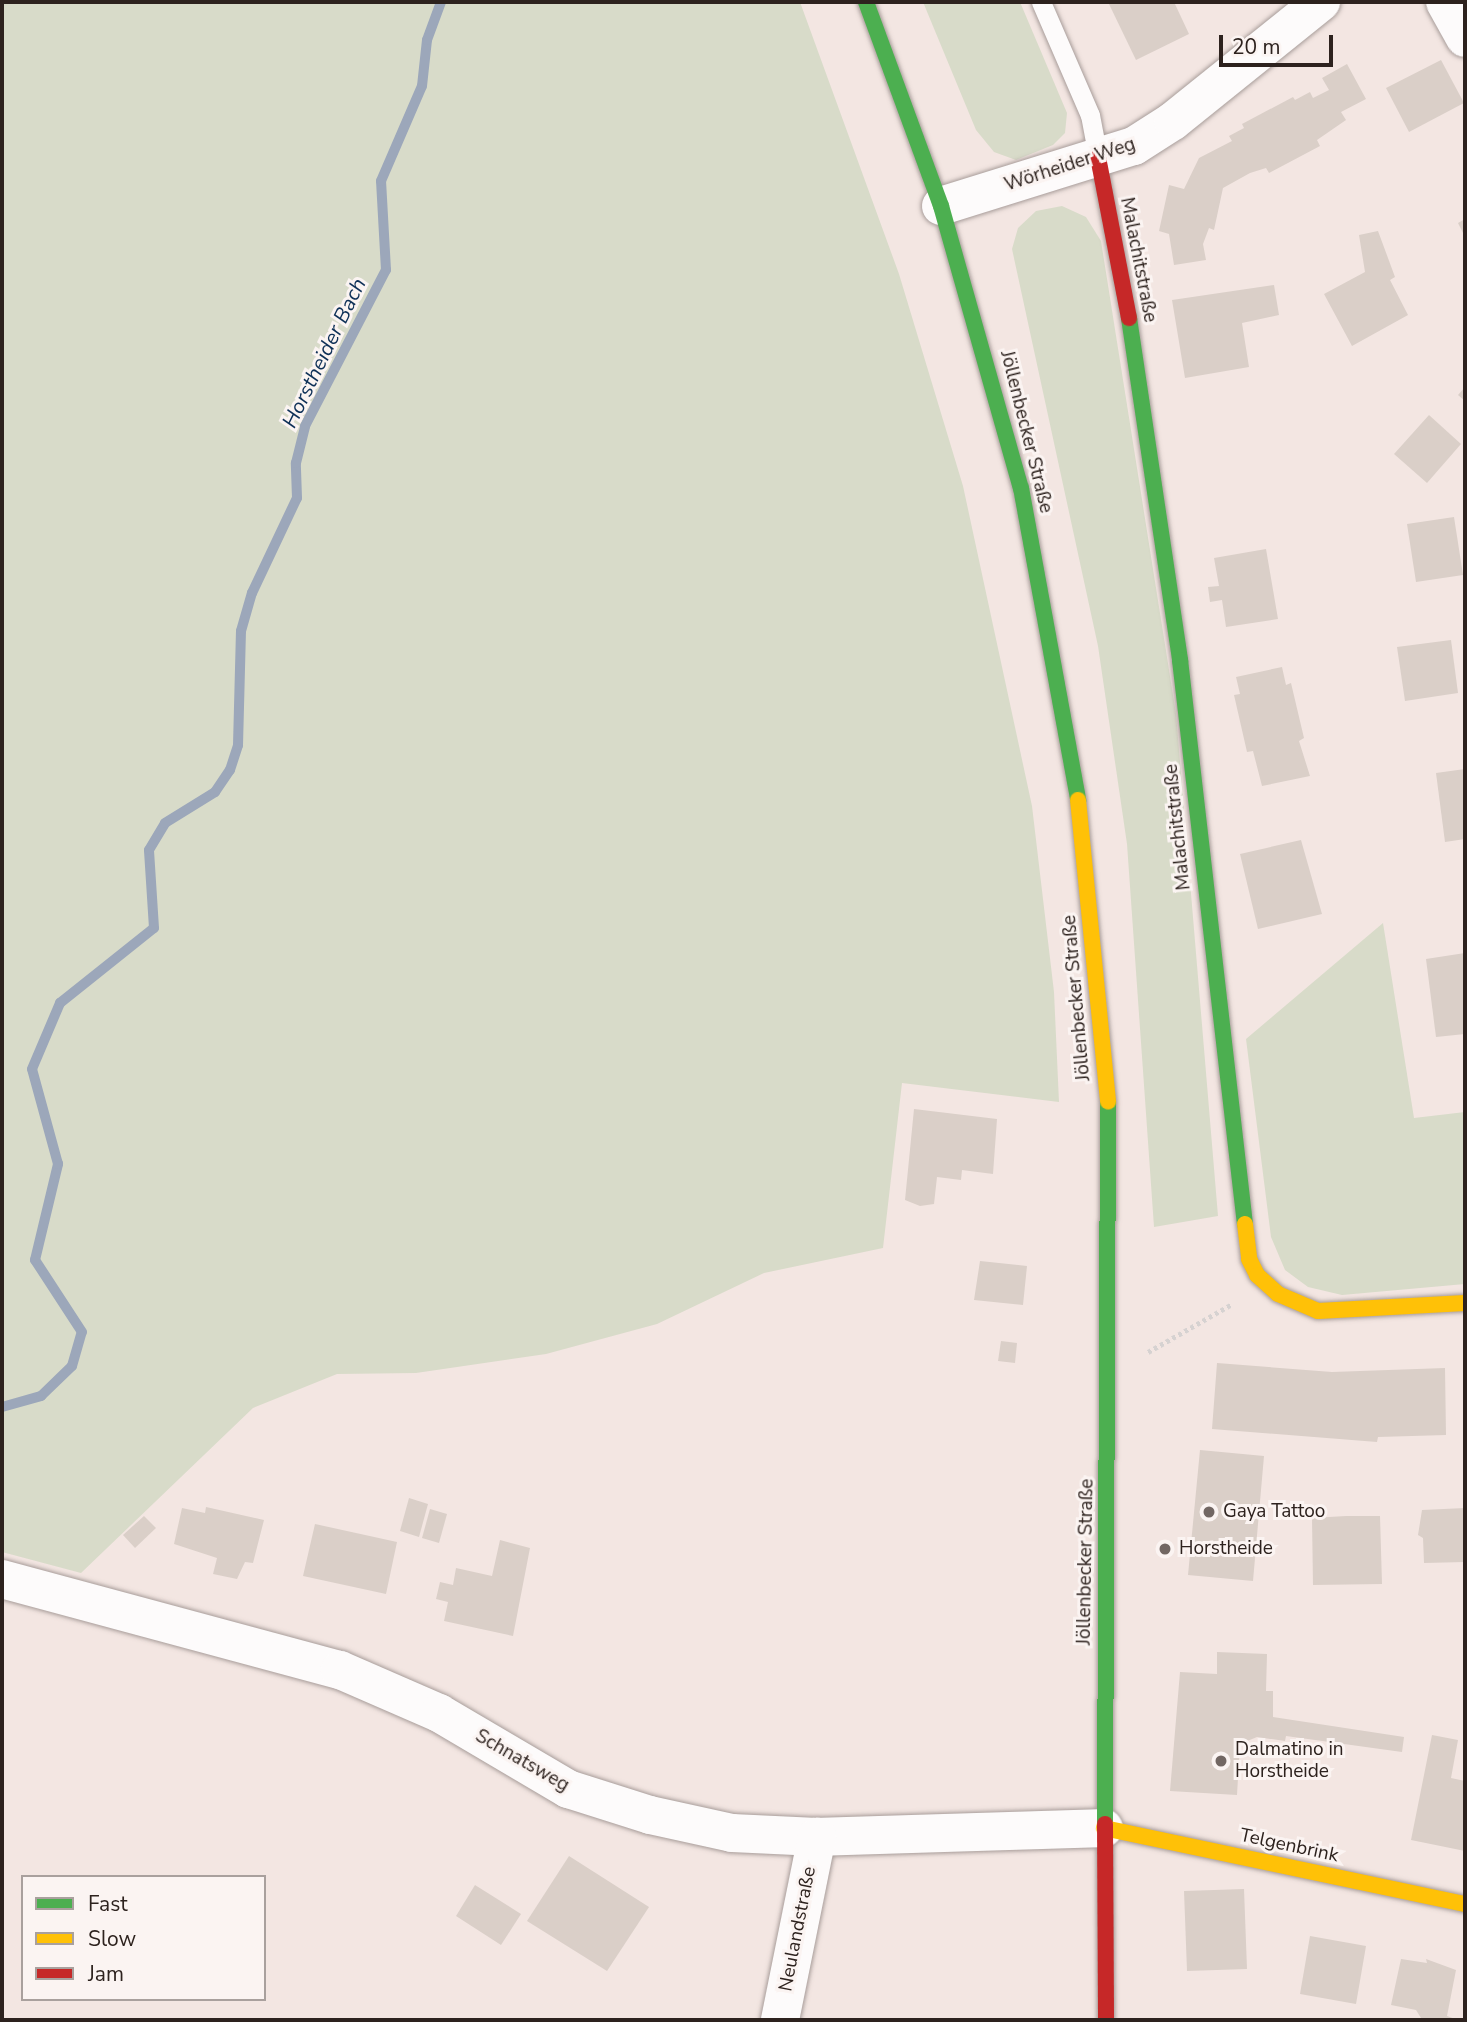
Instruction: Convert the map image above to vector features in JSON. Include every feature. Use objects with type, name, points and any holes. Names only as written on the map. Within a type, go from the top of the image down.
[{"type":"main road","name":"Jöllenbecker Straße","points":[[866,2],[941,206],[1021,488],[1052,640],[1079,806],[1108,1101],[1111,1373],[1104,1828],[1106,2020]]},
{"type":"main road","name":"Malachitstraße","points":[[1098,157],[1125,292],[1180,660],[1244,1240],[1249,1259],[1266,1285],[1296,1304],[1318,1311],[1465,1303]]},
{"type":"main road","name":"Telgenbrink","points":[[1104,1828],[1465,1904]]},
{"type":"street","name":"Wörheider Weg","points":[[941,206],[1134,146],[1173,121],[1321,2]]},
{"type":"street","points":[[1445,2],[1465,38]]},
{"type":"street","name":"Schnatsweg","points":[[2,1579],[340,1670],[439,1713],[579,1793],[650,1815],[732,1833],[817,1837],[1104,1828]]},
{"type":"street","name":"Neulandstraße","points":[[780,2020],[817,1837]]},
{"type":"lane","points":[[1041,2],[1090,116],[1098,157]]},
{"type":"path","points":[[1111,1373],[1266,1285]]},
{"type":"green space","points":[[2,2],[800,2],[899,274],[963,486],[1032,806],[1054,992],[1059,1102],[902,1083],[883,1248],[764,1273],[657,1324],[546,1354],[416,1373],[337,1374],[253,1408],[81,1573],[2,1552]]},
{"type":"green space","points":[[923,2],[1020,2],[1067,113],[1065,133],[1053,145],[1016,160],[994,152],[976,130]]},
{"type":"green space","points":[[1062,206],[1086,217],[1101,241],[1176,714],[1218,1216],[1154,1227],[1127,844],[1098,646],[1012,249],[1018,228],[1036,211]]},
{"type":"green space","points":[[1383,923],[1414,1118],[1465,1112],[1465,1284],[1342,1295],[1308,1287],[1285,1270],[1271,1237],[1246,1039]]},
{"type":"building","points":[[1108,2],[1174,2],[1189,34],[1136,60]]},
{"type":"building","points":[[1441,60],[1464,103],[1409,132],[1386,88]]},
{"type":"building","points":[[1347,64],[1366,99],[1341,112],[1346,120],[1317,140],[1320,146],[1269,173],[1266,168],[1250,173],[1223,188],[1214,230],[1209,228],[1203,244],[1206,260],[1174,265],[1169,234],[1159,231],[1169,185],[1184,189],[1199,158],[1232,141],[1229,136],[1244,128],[1242,124],[1293,97],[1295,100],[1310,92],[1313,98],[1329,90],[1322,78]]},
{"type":"building","points":[[1465,219],[1465,237],[1458,223]]},
{"type":"building","points":[[1378,231],[1395,277],[1390,280],[1408,315],[1352,346],[1324,294],[1365,272],[1359,235]]},
{"type":"building","points":[[1274,285],[1279,315],[1242,323],[1249,367],[1185,378],[1172,300]]},
{"type":"building","points":[[1465,387],[1465,401],[1458,395]]},
{"type":"building","points":[[1429,415],[1461,444],[1427,483],[1394,454]]},
{"type":"building","points":[[1454,517],[1463,575],[1416,582],[1407,524]]},
{"type":"building","points":[[1266,549],[1278,619],[1226,627],[1222,600],[1210,602],[1208,587],[1219,586],[1214,558]]},
{"type":"building","points":[[1451,640],[1458,693],[1405,701],[1397,647]]},
{"type":"building","points":[[1282,667],[1286,685],[1291,683],[1304,738],[1299,741],[1310,776],[1262,786],[1253,751],[1247,752],[1234,695],[1240,694],[1236,677]]},
{"type":"building","points":[[1465,769],[1465,839],[1445,842],[1436,773]]},
{"type":"building","points":[[1301,840],[1322,914],[1258,929],[1240,854]]},
{"type":"building","points":[[1465,953],[1465,1034],[1436,1037],[1426,959]]},
{"type":"building","points":[[914,1109],[997,1119],[993,1174],[962,1170],[961,1180],[937,1177],[934,1204],[920,1206],[905,1200]]},
{"type":"building","points":[[980,1261],[1027,1266],[1023,1305],[974,1300]]},
{"type":"building","points":[[1001,1341],[1017,1343],[1015,1363],[998,1361]]},
{"type":"building","points":[[1217,1363],[1332,1372],[1445,1368],[1446,1435],[1378,1437],[1377,1442],[1212,1429]]},
{"type":"building","points":[[1200,1450],[1264,1456],[1253,1581],[1188,1575]]},
{"type":"building","points":[[409,1498],[428,1504],[419,1537],[400,1531]]},
{"type":"building","points":[[206,1507],[264,1520],[253,1563],[245,1562],[237,1579],[213,1574],[217,1558],[174,1544],[182,1508],[205,1513]]},
{"type":"building","points":[[1465,1508],[1465,1562],[1424,1563],[1423,1538],[1418,1535],[1422,1510]]},
{"type":"building","points":[[430,1509],[447,1514],[439,1543],[422,1538]]},
{"type":"building","points":[[144,1516],[156,1528],[135,1548],[123,1535]]},
{"type":"building","points":[[1380,1516],[1382,1584],[1313,1585],[1312,1518]]},
{"type":"building","points":[[315,1524],[397,1542],[386,1594],[303,1576]]},
{"type":"building","points":[[500,1540],[530,1548],[513,1636],[444,1621],[448,1602],[436,1599],[440,1582],[453,1585],[456,1568],[492,1576]]},
{"type":"building","points":[[1217,1652],[1267,1654],[1266,1691],[1273,1691],[1273,1717],[1404,1737],[1402,1752],[1286,1736],[1285,1741],[1257,1737],[1240,1744],[1237,1795],[1170,1791],[1180,1672],[1217,1674]]},
{"type":"building","points":[[1432,1735],[1458,1740],[1451,1778],[1465,1781],[1465,1851],[1411,1840]]},
{"type":"building","points":[[569,1856],[649,1907],[607,1971],[527,1921]]},
{"type":"building","points":[[475,1885],[521,1914],[501,1945],[456,1916]]},
{"type":"building","points":[[1244,1889],[1247,1969],[1187,1971],[1184,1891]]},
{"type":"building","points":[[1310,1936],[1366,1946],[1356,2004],[1300,1994]]},
{"type":"building","points":[[1401,1959],[1427,1963],[1426,1959],[1456,1970],[1447,2016],[1458,2020],[1421,2018],[1416,2010],[1391,2005]]},
{"type":"waterway","name":"Horstheider Bach","points":[[2,1407],[41,1396],[72,1366],[82,1332],[35,1260],[58,1164],[32,1069],[60,1003],[154,928],[149,850],[165,823],[215,792],[230,770],[238,745],[241,631],[252,593],[297,498],[296,463],[305,426],[386,270],[381,181],[422,86],[427,40],[441,2]]},
{"type":"traffic: fast","points":[[866,2],[941,206],[1021,488],[1078,800]]},
{"type":"traffic: fast","points":[[1129,318],[1180,660],[1245,1224]]},
{"type":"traffic: fast","points":[[1105,1824],[1108,1102]]},
{"type":"traffic: slow","points":[[1078,800],[1108,1102]]},
{"type":"traffic: slow","points":[[1245,1224],[1249,1259],[1257,1275],[1278,1294],[1318,1311],[1465,1303]]},
{"type":"traffic: slow","points":[[1104,1828],[1465,1904]]},
{"type":"traffic: jam","points":[[1098,157],[1129,318]]},
{"type":"traffic: jam","points":[[1105,1824],[1106,2020]]},
{"type":"place","name":"Gaya Tattoo","points":[[1209,1512]]},
{"type":"place","name":"Horstheide","points":[[1165,1549]]},
{"type":"place","name":"Dalmatino in Horstheide","points":[[1221,1761]]}]
